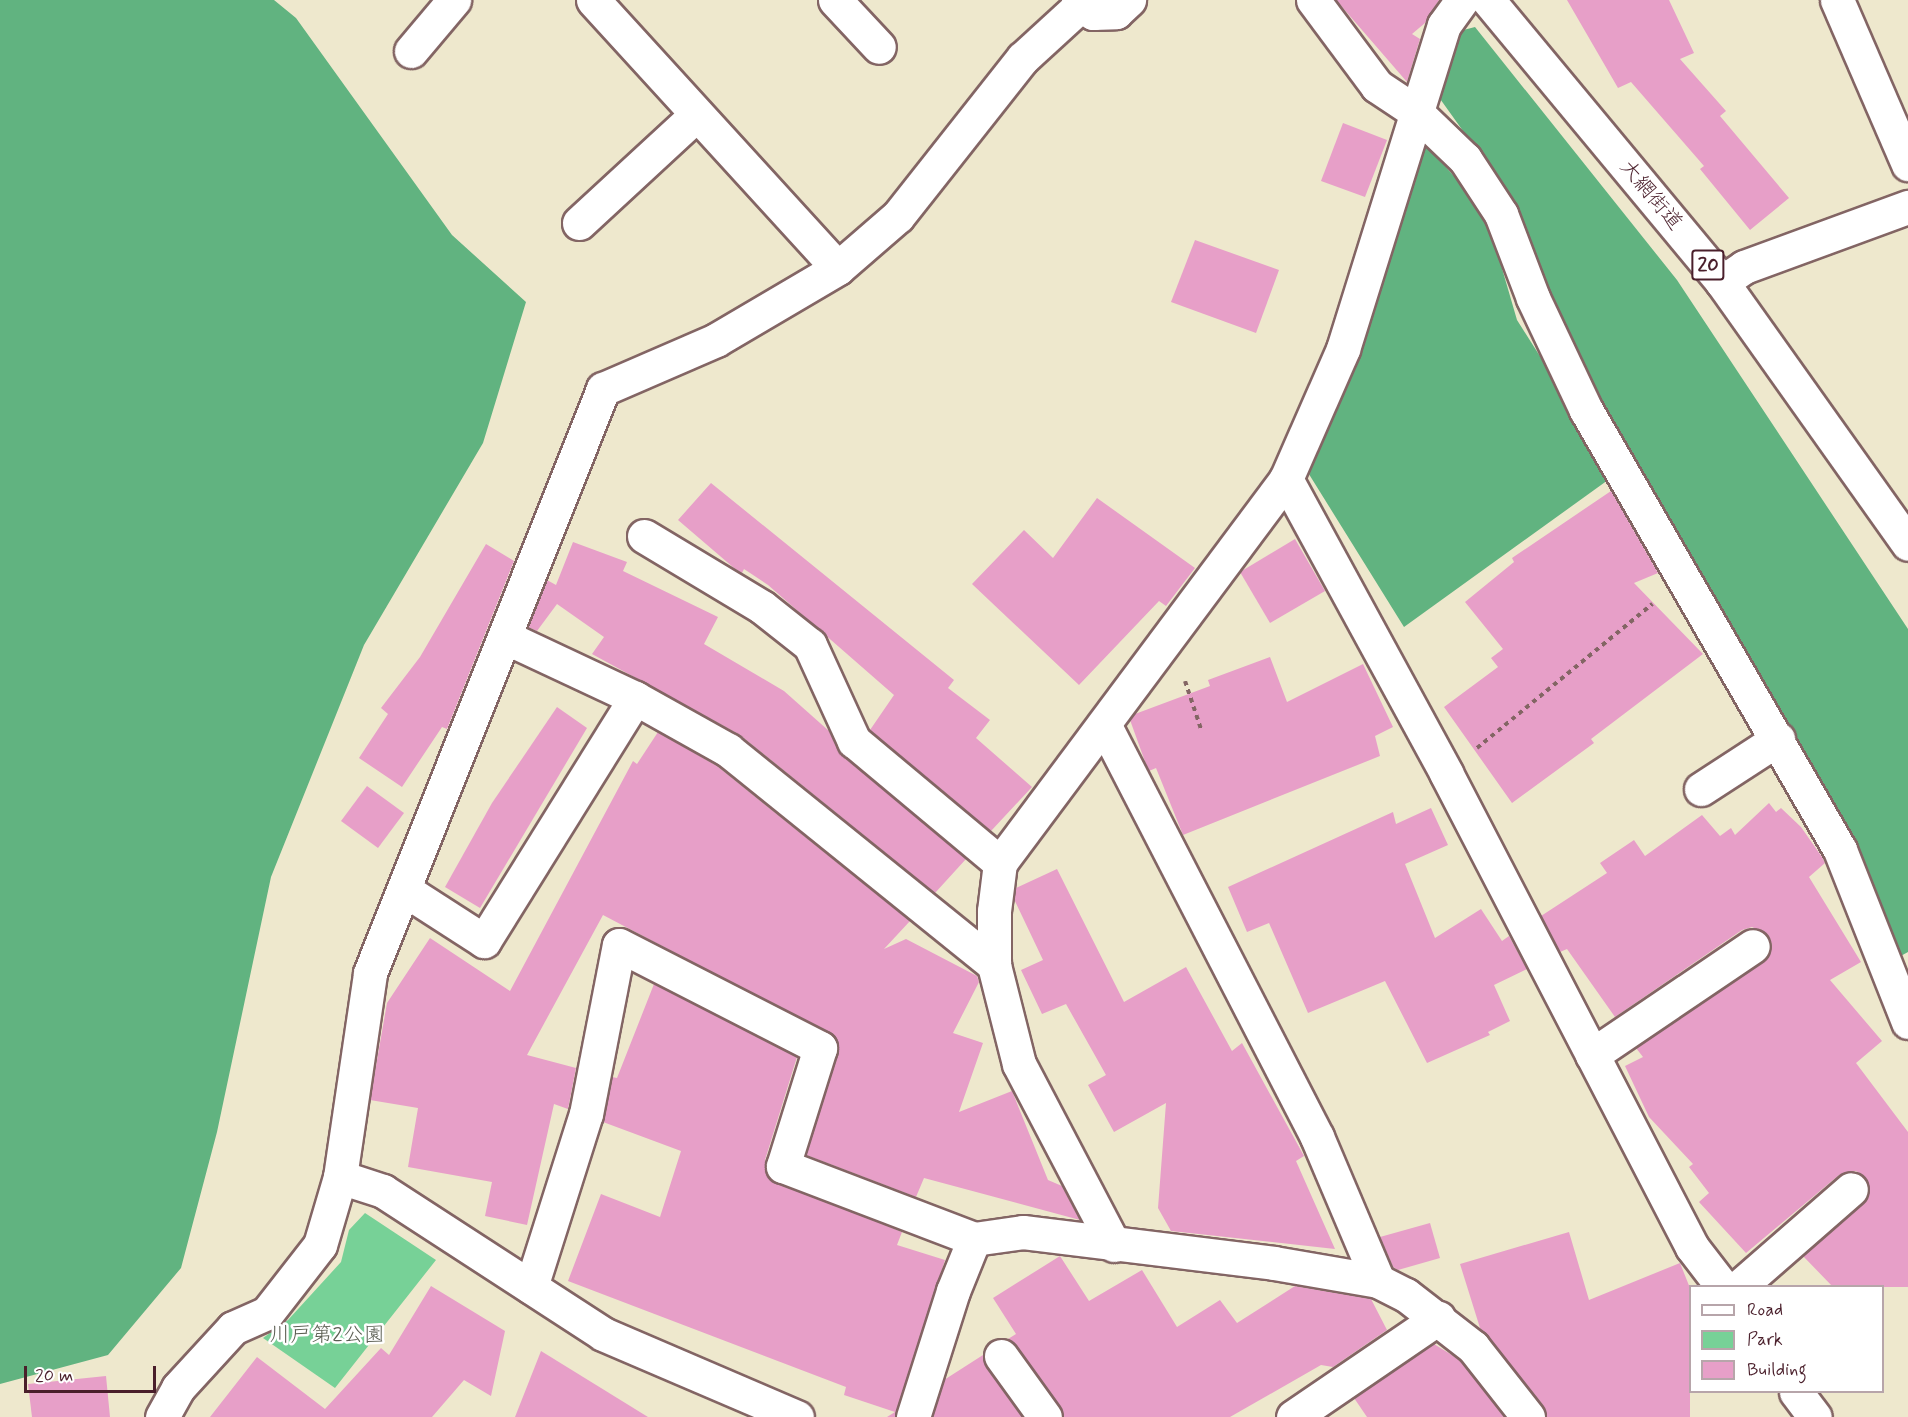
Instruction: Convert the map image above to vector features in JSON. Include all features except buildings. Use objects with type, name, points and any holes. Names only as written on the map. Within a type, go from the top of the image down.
[{"type":"street","points":[[411,51],[454,0]]},
{"type":"street","points":[[593,0],[838,268]]},
{"type":"street","points":[[836,0],[879,47]]},
{"type":"street","points":[[162,1417],[178,1388],[233,1328],[267,1313],[320,1245],[340,1178],[370,973],[603,389],[716,340],[838,268],[898,216],[1023,58],[1080,2],[1093,13],[1116,12],[1129,0]]},
{"type":"street","points":[[1313,0],[1377,86],[1416,112],[1465,159],[1501,214],[1533,298],[1586,410],[1840,850],[1908,1022]]},
{"type":"street","points":[[1114,1245],[1019,1064],[994,966],[994,911],[1000,863],[1105,726],[1286,479],[1343,349],[1444,25],[1462,0]]},
{"type":"street","name":"大網街道","points":[[1488,0],[1722,282],[1908,544]]},
{"type":"street","points":[[1837,0],[1908,164]]},
{"type":"street","points":[[579,223],[696,115]]},
{"type":"street","points":[[1722,282],[1744,267],[1908,207]]},
{"type":"street","points":[[1286,479],[1446,773],[1692,1247],[1720,1285]]},
{"type":"street","points":[[644,536],[762,607],[810,645],[854,741],[1000,863]]},
{"type":"street","points":[[505,637],[634,698],[728,750],[994,966]]},
{"type":"street","points":[[405,890],[484,941],[634,698]]},
{"type":"street","points":[[1105,726],[1317,1137],[1378,1281]]},
{"type":"street","points":[[1701,789],[1778,739]]},
{"type":"street","points":[[531,1287],[586,1114],[619,945],[820,1048],[783,1166],[974,1239],[1023,1232],[1274,1263],[1378,1281],[1406,1294],[1473,1347],[1528,1417]]},
{"type":"street","points":[[1592,1055],[1753,946]]},
{"type":"street","points":[[340,1178],[383,1191],[603,1334],[797,1417]]},
{"type":"street","points":[[1742,1285],[1851,1189]]},
{"type":"street","points":[[913,1417],[974,1239]]},
{"type":"street","points":[[1293,1417],[1438,1318]]},
{"type":"street","points":[[1001,1356],[1045,1417]]},
{"type":"street","points":[[1797,1393],[1815,1417]]},
{"type":"path","points":[[1446,773],[1682,579]]},
{"type":"green space","points":[[0,0],[274,0],[296,18],[452,235],[526,302],[483,443],[364,645],[271,877],[217,1132],[181,1268],[108,1355],[0,1384]]},
{"type":"green space","points":[[1475,27],[1677,280],[1908,629],[1908,952],[1897,958],[1861,852],[1710,604],[1628,458],[1545,290],[1511,198],[1433,89],[1452,33]]},
{"type":"green space","points":[[1423,142],[1485,210],[1517,320],[1574,410],[1608,480],[1404,627],[1307,471],[1348,384]]},
{"type":"green space","name":"川戸第2公園","points":[[365,1213],[436,1260],[335,1388],[263,1338],[288,1320],[341,1262],[349,1230]]}]
